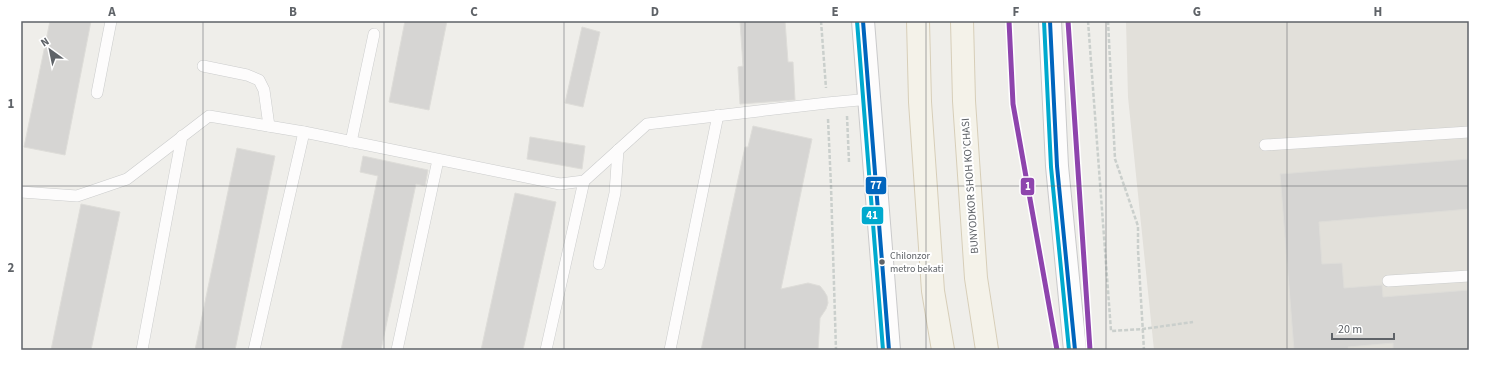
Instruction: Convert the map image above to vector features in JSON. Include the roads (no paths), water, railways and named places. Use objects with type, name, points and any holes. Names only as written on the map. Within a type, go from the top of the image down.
[{"type":"main road","points":[[918,21],[923,149],[933,291],[943,350]]},
{"type":"main road","name":"BUNYODKOR SHOH KO'CHASI","points":[[962,21],[964,101],[976,278],[988,350]]},
{"type":"street","points":[[863,21],[889,350]]},
{"type":"street","points":[[1050,21],[1058,166],[1075,350]]},
{"type":"lane","points":[[97,93],[111,21]]},
{"type":"lane","points":[[351,142],[374,34]]},
{"type":"lane","points":[[203,66],[247,75],[259,80],[264,90],[269,126]]},
{"type":"lane","points":[[546,350],[584,181],[648,124],[870,99]]},
{"type":"lane","points":[[21,192],[77,196],[127,179],[209,116],[304,132],[560,184],[584,181]]},
{"type":"lane","points":[[670,350],[718,116]]},
{"type":"lane","points":[[254,350],[304,132]]},
{"type":"lane","points":[[1265,145],[1469,132]]},
{"type":"lane","points":[[142,350],[182,136]]},
{"type":"lane","points":[[600,264],[615,193],[618,150]]},
{"type":"lane","points":[[397,350],[438,160]]},
{"type":"lane","points":[[1388,281],[1469,276]]},
{"type":"place","name":"Chilonzor metro bekati","points":[[882,262]]}]
